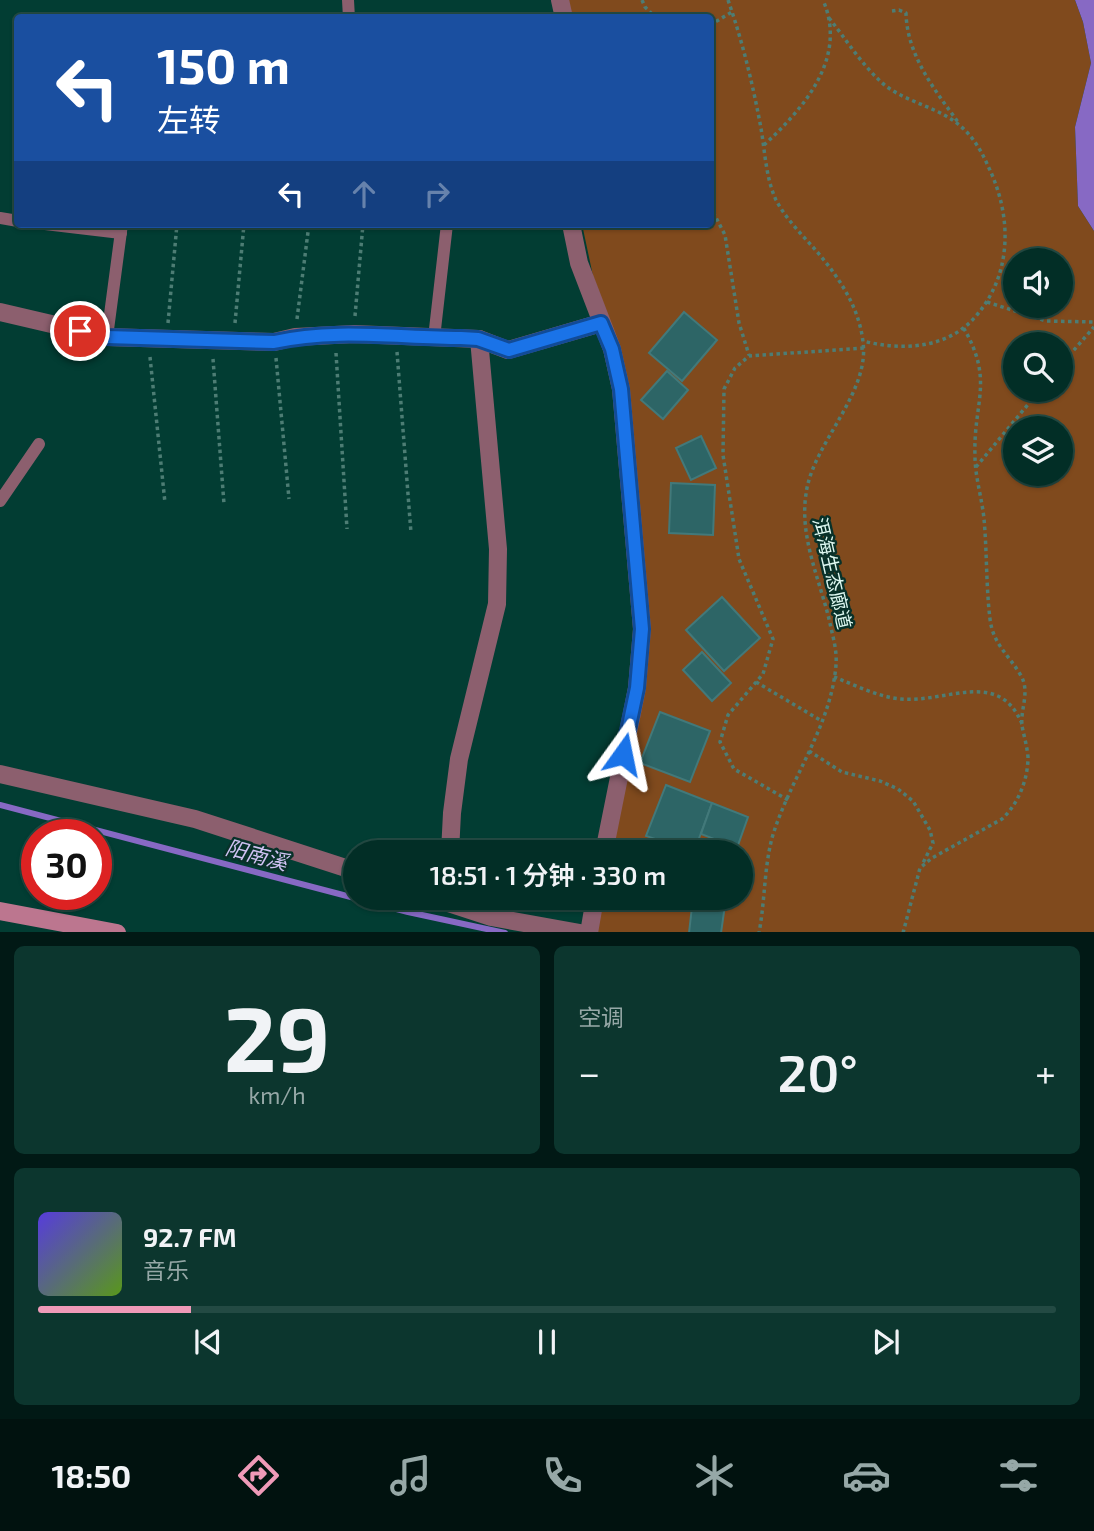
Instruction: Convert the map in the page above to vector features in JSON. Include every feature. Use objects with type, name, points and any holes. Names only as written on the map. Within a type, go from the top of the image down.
[{"type":"street","points":[[572,228],[579,263],[612,349],[621,389],[642,629],[637,688],[606,840]]},
{"type":"street","points":[[0,312],[107,337],[274,342],[295,337],[354,334],[478,339],[509,350],[601,323]]},
{"type":"street","points":[[451,840],[459,760],[494,624],[499,583],[499,549],[478,339]]},
{"type":"street","points":[[0,774],[195,819],[343,867]]},
{"type":"street","points":[[474,910],[491,917],[574,932]]},
{"type":"street","points":[[589,932],[593,910]]},
{"type":"street","points":[[0,911],[112,932]]},
{"type":"lane","points":[[434,338],[447,228]]},
{"type":"lane","points":[[107,337],[121,229]]},
{"type":"lane","points":[[0,501],[39,444]]},
{"type":"path","points":[[642,0],[652,14]]},
{"type":"path","name":"洱海生态廊道","points":[[728,0],[753,87],[768,176],[777,201],[843,287],[852,304],[864,348],[857,381],[812,469],[806,493],[805,520],[809,548],[828,612],[836,663],[821,720],[773,838],[759,932]]},
{"type":"path","points":[[764,145],[799,111],[813,93],[828,56],[831,35],[823,0]]},
{"type":"path","points":[[863,340],[894,348],[914,347],[928,345],[963,327],[987,302],[996,285],[1004,257],[1006,229],[1003,203],[979,147],[938,95],[912,52],[906,13],[892,11]]},
{"type":"path","points":[[714,23],[732,12]]},
{"type":"path","points":[[829,18],[879,81],[961,126]]},
{"type":"path","points":[[714,214],[725,235],[739,323],[749,356]]},
{"type":"path","points":[[164,503],[157,337],[176,228]]},
{"type":"path","points":[[234,340],[244,228]]},
{"type":"path","points":[[295,337],[309,228]]},
{"type":"path","points":[[354,334],[363,228]]},
{"type":"path","points":[[987,302],[1046,321],[1094,325]]},
{"type":"path","points":[[1073,350],[1094,325]]},
{"type":"path","points":[[963,327],[975,348],[981,368],[981,400],[975,435],[976,467],[984,516],[990,620],[994,638],[1023,681],[1026,695],[1022,725]]},
{"type":"path","points":[[335,334],[347,529]]},
{"type":"path","points":[[396,336],[411,533]]},
{"type":"path","points":[[211,339],[224,504]]},
{"type":"path","points":[[274,342],[289,499]]},
{"type":"path","points":[[788,800],[734,769],[720,742],[728,715],[763,674],[773,639],[739,559],[723,455],[724,388],[735,368],[749,356],[864,348]]},
{"type":"path","points":[[976,467],[1030,402]]},
{"type":"path","points":[[834,677],[902,699],[945,697],[975,691],[995,693],[1016,709],[1026,735],[1028,761],[1022,788],[1011,810],[984,831],[932,858],[920,868]]},
{"type":"path","points":[[756,682],[821,720]]},
{"type":"path","points":[[809,751],[842,772],[880,780],[898,789],[913,801],[930,830],[933,843],[920,868],[903,932]]},
{"type":"shaded area","points":[[566,0],[1075,0],[1083,22],[1091,63],[1075,127],[1078,206],[1094,231],[1094,932],[594,932],[599,910],[753,910],[753,840],[612,840],[645,580],[628,380],[593,276],[583,228],[714,228],[714,14],[570,14]]},
{"type":"shaded area","points":[[1075,0],[1094,0],[1094,231],[1078,206],[1075,127],[1091,63],[1083,22]]},
{"type":"building","points":[[684,312],[717,340],[682,381],[649,353]]},
{"type":"building","points":[[667,371],[688,390],[663,419],[641,400]]},
{"type":"building","points":[[701,436],[716,468],[691,480],[676,448]]},
{"type":"building","points":[[671,483],[715,485],[713,535],[669,533]]},
{"type":"building","points":[[722,597],[760,638],[724,671],[686,630]]},
{"type":"building","points":[[702,652],[731,683],[712,701],[683,670]]},
{"type":"building","points":[[660,712],[710,731],[690,782],[640,763]]},
{"type":"building","points":[[666,785],[712,803],[698,840],[658,840],[646,836]]},
{"type":"building","points":[[712,803],[748,817],[740,840],[716,840],[701,834]]},
{"type":"building","points":[[692,910],[724,910],[721,932],[689,932]]},
{"type":"waterway","name":"阳南溪","points":[[0,805],[408,912],[500,932]]},
{"type":"route","points":[[80,331],[107,337],[274,342],[295,337],[335,334],[461,338],[478,339],[509,350],[601,323],[617,368],[626,426],[642,629],[637,688],[623,754]]}]
